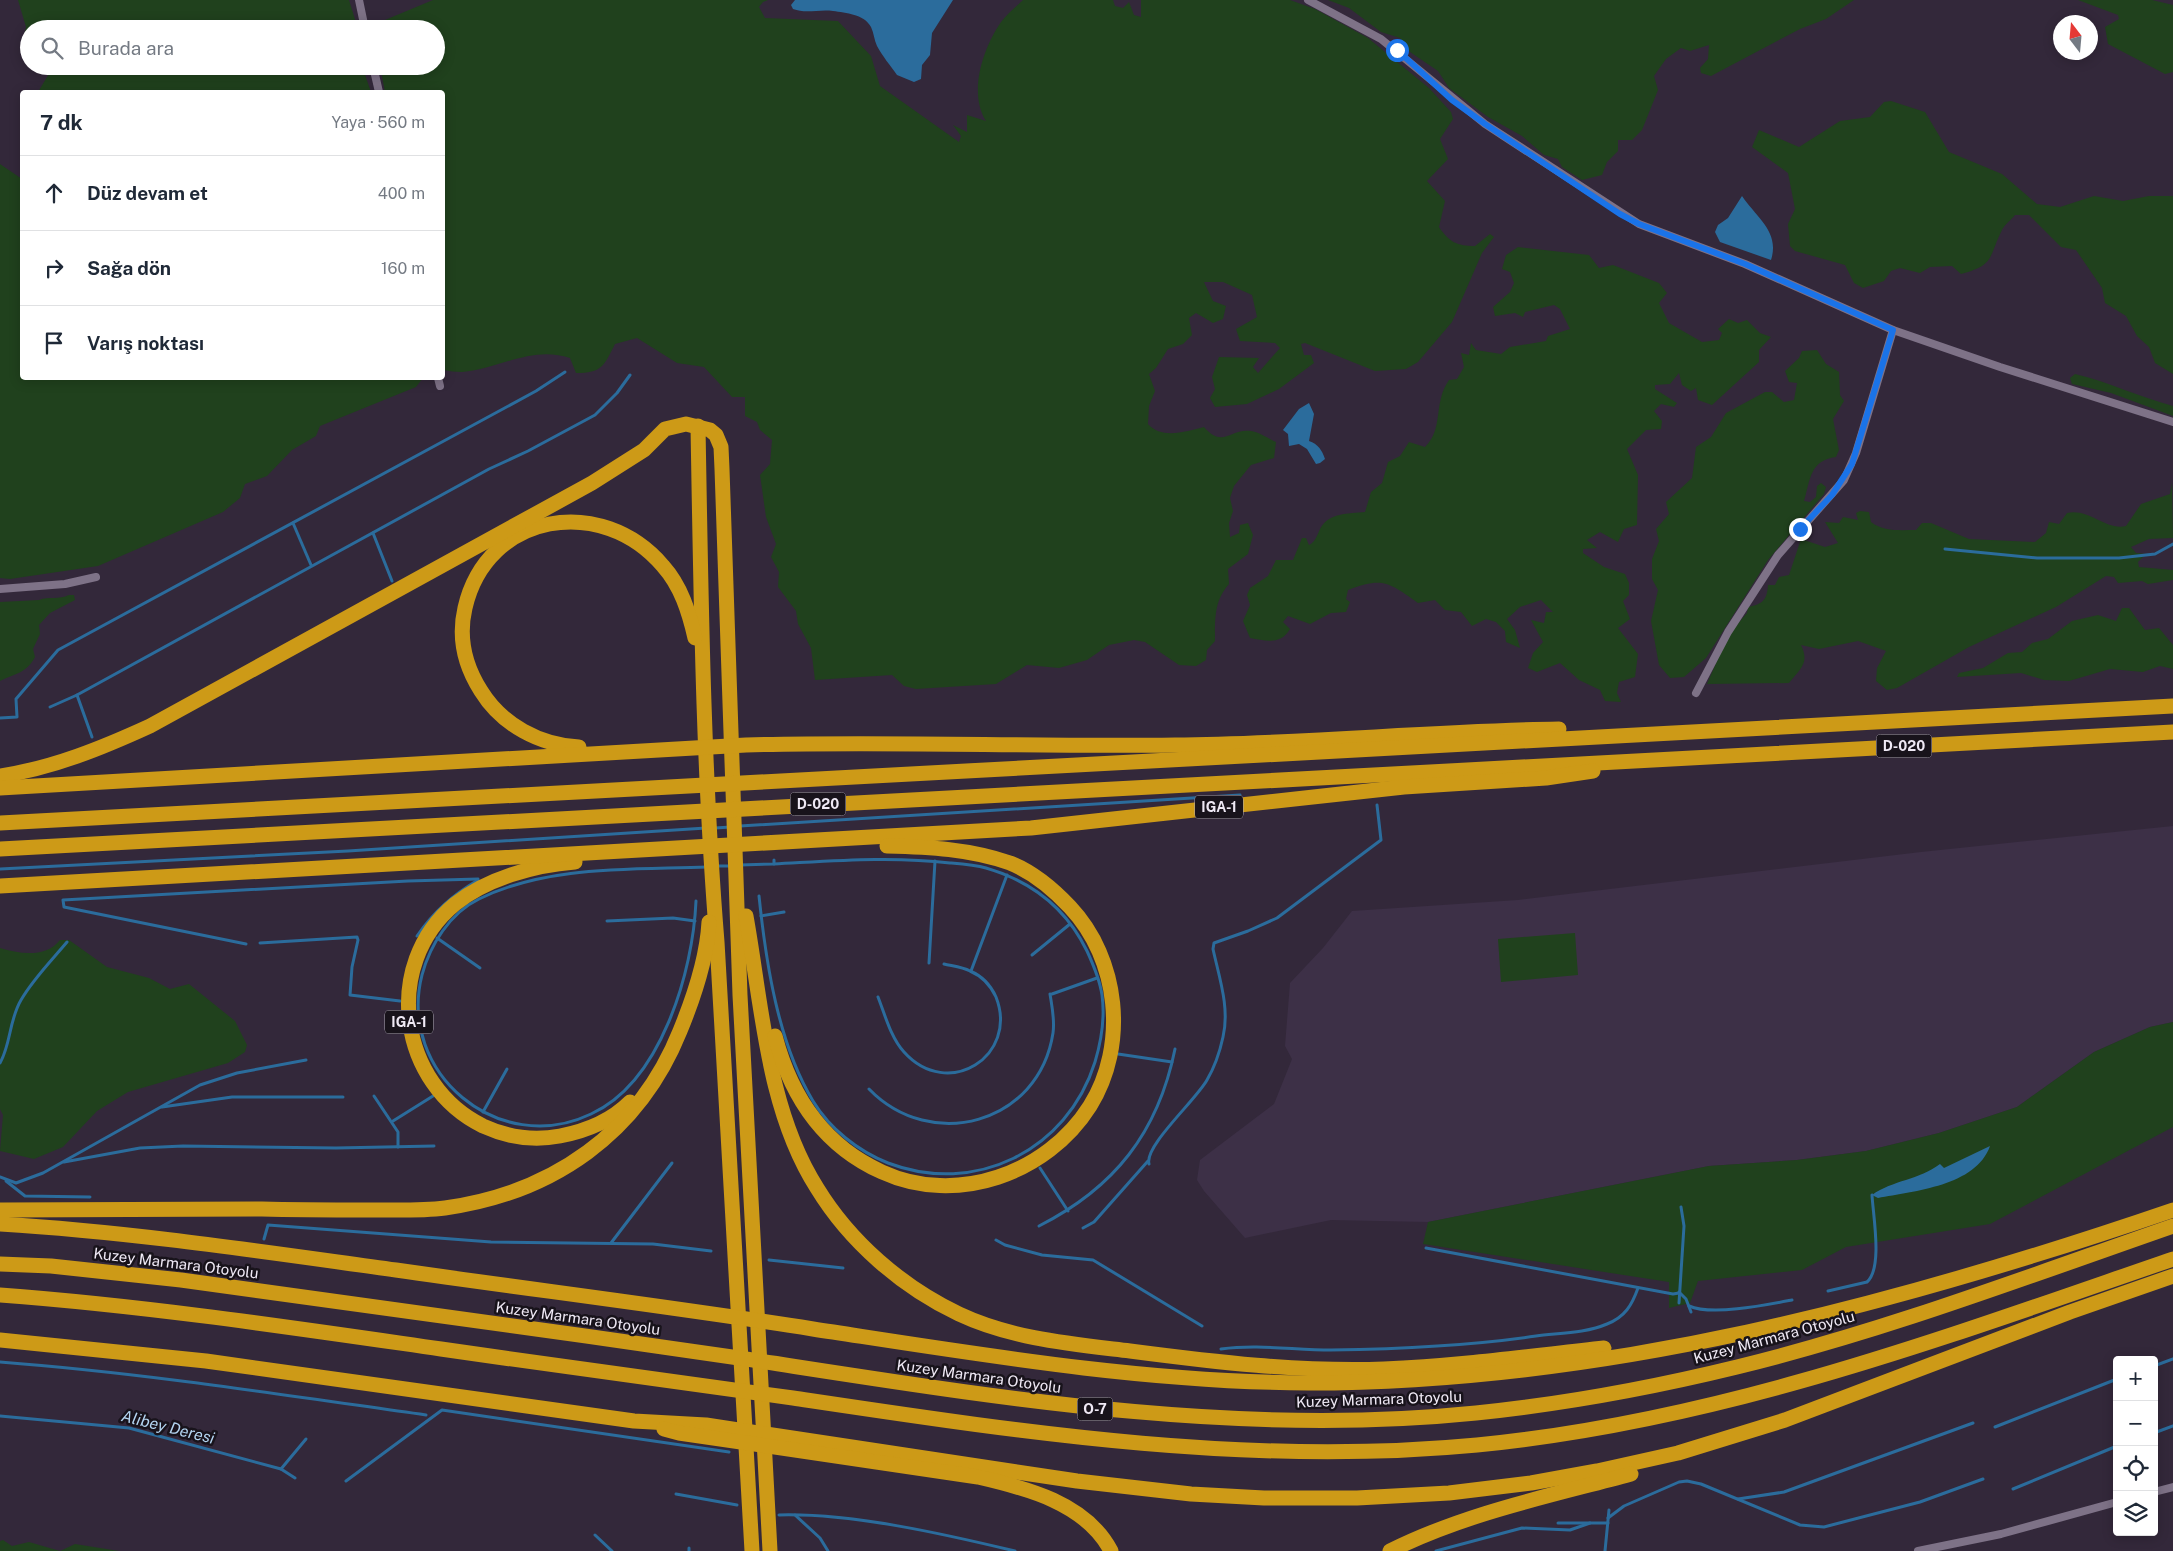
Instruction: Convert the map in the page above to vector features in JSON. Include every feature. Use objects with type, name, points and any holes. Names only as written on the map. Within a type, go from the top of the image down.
[{"type":"highway","points":[[0,776],[53,764],[100,749],[150,726],[592,483],[644,450],[665,429],[686,424],[698,426],[716,435],[721,447],[738,870],[740,995],[770,1551]]},
{"type":"highway","points":[[698,426],[711,873],[717,942],[745,1462],[752,1551]]},
{"type":"highway","points":[[671,748],[638,745],[570,747],[529,735],[504,718],[479,689],[472,677],[464,652],[464,613],[472,586],[486,562],[500,548],[519,535],[555,522],[589,522],[607,527],[628,536],[649,551],[672,576],[687,607],[704,678]]},
{"type":"highway","name":"D-020","points":[[0,823],[2173,706]]},
{"type":"highway","points":[[0,788],[671,748],[808,743],[1175,746],[1538,729],[1565,729],[1620,736]]},
{"type":"highway","name":"D-020","points":[[0,849],[2173,732]]},
{"type":"highway","name":"IGA-1","points":[[0,886],[1031,828],[1404,787],[1546,778],[1606,769],[1636,761]]},
{"type":"highway","points":[[752,950],[776,1040],[798,1097],[812,1119],[838,1146],[866,1165],[889,1176],[917,1184],[945,1186],[968,1184],[1015,1172],[1039,1159],[1056,1145],[1090,1105],[1100,1084],[1112,1042],[1111,991],[1106,969],[1092,937],[1080,918],[1058,894],[1012,864],[976,853],[916,846],[826,846],[801,841]]},
{"type":"highway","name":"IGA-1","points":[[690,846],[666,854],[554,865],[517,874],[476,891],[455,904],[427,936],[411,972],[408,1002],[409,1021],[414,1044],[426,1073],[439,1090],[455,1108],[476,1122],[499,1133],[530,1138],[551,1138],[585,1130],[618,1112],[648,1082],[680,1031],[692,1000],[705,952],[709,925],[711,873]]},
{"type":"highway","points":[[738,870],[760,1007],[784,1115],[798,1154],[817,1188],[856,1239],[887,1268],[920,1292],[960,1314],[1000,1329],[1034,1338],[1190,1359],[1314,1369],[1382,1369],[1466,1364],[1630,1346],[1692,1343]]},
{"type":"highway","points":[[0,1210],[397,1210],[444,1208],[494,1198],[533,1184],[568,1166],[599,1144],[642,1101],[672,1054],[680,1031]]},
{"type":"highway","points":[[0,1224],[66,1228],[192,1241],[712,1313],[1029,1361],[1167,1377],[1305,1383],[1421,1379],[1541,1367],[1692,1343],[1816,1316],[1964,1278],[2173,1210]]},
{"type":"highway","name":"Kuzey Marmara Otoyolu","points":[[0,1264],[51,1266],[181,1280],[1049,1404],[1200,1418],[1351,1421],[1474,1413],[1539,1405],[1662,1384],[1741,1366],[1900,1320],[2173,1226]]},
{"type":"highway","name":"O-7","points":[[0,1295],[166,1310],[1033,1433],[1222,1451],[1344,1452],[1477,1445],[1605,1427],[1765,1393],[1924,1344],[2173,1260]]},
{"type":"highway","points":[[0,1340],[206,1361],[634,1421],[706,1425],[1078,1481],[1191,1494],[1264,1498],[1339,1499],[1404,1496],[1491,1488],[1597,1471],[1717,1442],[1821,1407],[2070,1312],[2173,1276]]},
{"type":"highway","points":[[1390,1551],[1441,1528],[1477,1516],[1668,1464],[1776,1431],[1821,1407]]},
{"type":"highway","points":[[634,1421],[679,1433],[978,1477],[1022,1488],[1062,1504],[1082,1518],[1098,1532],[1111,1551]]},
{"type":"street","points":[[359,0],[363,20]]},
{"type":"street","points":[[1308,0],[1381,39],[1485,124],[1620,214],[1639,224],[1745,264],[1893,330],[2000,367],[2173,422]]},
{"type":"street","points":[[375,75],[379,90]]},
{"type":"street","points":[[1696,693],[1728,632],[1778,555],[1832,495],[1852,464],[1893,330]]},
{"type":"street","points":[[0,588],[65,584],[96,577]]},
{"type":"street","points":[[2158,1491],[2173,1487]]},
{"type":"street","points":[[1918,1551],[2001,1534],[2113,1503]]},
{"type":"shaded area","points":[[2173,826],[2173,1022],[2150,1027],[2094,1052],[2017,1107],[1939,1133],[1866,1151],[1797,1160],[1709,1166],[1428,1222],[1331,1220],[1245,1238],[1204,1191],[1197,1180],[1200,1160],[1274,1104],[1292,1059],[1285,1046],[1290,983],[1323,948],[1352,911],[1518,900],[1921,852]]},
{"type":"green space","points":[[18,0],[349,0],[355,20],[24,20]]},
{"type":"green space","points":[[433,0],[768,0],[759,7],[765,18],[838,21],[871,56],[880,86],[959,142],[961,136],[953,125],[967,132],[967,115],[986,121],[978,97],[978,84],[984,57],[1001,22],[1023,0],[1113,0],[1115,6],[1123,8],[1129,2],[1134,15],[1141,17],[1141,0],[1290,0],[1315,9],[1368,38],[1429,88],[1451,112],[1453,119],[1440,139],[1448,159],[1427,181],[1445,201],[1439,227],[1450,240],[1463,245],[1475,246],[1490,234],[1494,237],[1482,253],[1452,322],[1418,362],[1406,369],[1375,371],[1305,343],[1301,344],[1304,355],[1311,355],[1314,363],[1279,389],[1247,404],[1215,407],[1210,398],[1215,389],[1212,377],[1219,357],[1259,358],[1253,367],[1258,373],[1280,348],[1275,343],[1240,341],[1236,329],[1257,317],[1252,295],[1223,282],[1204,282],[1213,301],[1226,306],[1223,319],[1213,323],[1196,313],[1189,318],[1192,335],[1183,344],[1168,349],[1156,368],[1149,374],[1155,391],[1149,406],[1148,424],[1160,432],[1167,433],[1183,432],[1204,427],[1216,436],[1222,437],[1237,432],[1251,431],[1276,442],[1274,458],[1251,465],[1234,486],[1230,498],[1233,511],[1229,523],[1230,537],[1239,533],[1240,525],[1248,523],[1253,535],[1248,554],[1228,569],[1229,584],[1220,597],[1215,618],[1215,641],[1207,650],[1206,660],[1196,666],[1179,665],[1145,642],[1134,640],[1109,645],[1087,660],[1059,668],[1027,665],[996,684],[916,689],[904,686],[892,675],[815,680],[811,648],[798,624],[796,611],[778,587],[779,572],[771,557],[776,544],[766,517],[760,475],[770,464],[772,440],[760,430],[757,422],[745,416],[745,397],[732,397],[704,367],[677,363],[637,338],[615,344],[605,363],[592,372],[576,373],[570,358],[542,354],[476,370],[462,372],[445,370],[445,90],[385,90],[382,75],[445,75],[445,20],[385,20]]},
{"type":"green space","points":[[1328,0],[1854,0],[1826,19],[1800,29],[1711,76],[1701,73],[1700,68],[1708,59],[1709,45],[1690,51],[1681,48],[1666,59],[1654,76],[1658,90],[1642,130],[1632,140],[1618,140],[1618,151],[1607,162],[1602,175],[1582,180],[1562,167],[1558,159],[1544,155],[1522,136],[1488,117],[1449,88],[1438,71],[1410,52],[1400,38],[1381,32],[1349,8]]},
{"type":"green space","points":[[2078,0],[2152,0],[2173,5],[2173,72],[2165,74],[2108,44],[2105,27],[2119,19],[2118,15]]},
{"type":"green space","points":[[48,75],[365,75],[370,90],[39,90]]},
{"type":"green space","points":[[1891,101],[1925,112],[1949,152],[2002,174],[2037,204],[2060,207],[2094,196],[2123,201],[2149,196],[2173,196],[2173,374],[2155,363],[2149,347],[2137,336],[2126,316],[2105,303],[2102,288],[2076,250],[2061,247],[2029,215],[2015,215],[2003,228],[1992,254],[1985,264],[1961,274],[1952,266],[1930,267],[1920,273],[1900,268],[1891,271],[1884,281],[1863,288],[1854,283],[1845,265],[1795,251],[1790,246],[1788,224],[1795,209],[1788,173],[1752,147],[1759,130],[1799,147],[1840,121],[1870,117],[1884,102]]},
{"type":"green space","points":[[0,164],[20,178],[20,380],[421,380],[416,387],[320,426],[316,436],[292,450],[267,476],[245,484],[240,498],[223,512],[98,566],[10,579],[0,578]]},
{"type":"green space","points":[[1518,247],[1589,255],[1599,268],[1613,265],[1659,283],[1667,293],[1659,303],[1669,323],[1702,342],[1719,340],[1722,333],[1718,329],[1729,319],[1738,323],[1747,320],[1760,333],[1771,337],[1759,350],[1759,362],[1712,405],[1698,400],[1696,388],[1691,391],[1682,385],[1679,373],[1670,384],[1655,385],[1655,389],[1677,403],[1674,407],[1661,404],[1654,411],[1662,421],[1661,429],[1646,430],[1627,449],[1638,475],[1637,525],[1624,529],[1618,542],[1600,532],[1587,540],[1597,548],[1583,549],[1583,553],[1604,567],[1625,574],[1629,583],[1629,595],[1623,601],[1630,619],[1618,628],[1638,654],[1635,677],[1619,682],[1617,693],[1621,702],[1605,701],[1600,690],[1579,680],[1560,663],[1537,672],[1528,668],[1533,653],[1543,642],[1531,620],[1544,623],[1546,612],[1553,612],[1541,600],[1520,607],[1507,619],[1515,630],[1520,648],[1506,642],[1505,631],[1496,622],[1486,619],[1472,626],[1461,612],[1445,610],[1435,600],[1418,603],[1392,586],[1378,583],[1348,590],[1346,599],[1350,602],[1346,612],[1331,613],[1310,624],[1288,616],[1283,622],[1290,629],[1282,638],[1273,641],[1250,638],[1243,621],[1250,605],[1247,595],[1250,588],[1268,576],[1276,560],[1293,560],[1302,538],[1306,538],[1309,545],[1311,544],[1328,519],[1340,515],[1365,512],[1371,492],[1382,483],[1388,462],[1400,456],[1409,442],[1425,447],[1435,432],[1444,388],[1449,380],[1457,379],[1464,367],[1461,353],[1469,355],[1471,343],[1476,350],[1501,354],[1510,347],[1546,341],[1548,336],[1570,329],[1560,309],[1554,305],[1525,312],[1523,317],[1515,313],[1495,316],[1493,307],[1510,292],[1514,283],[1510,272],[1502,269],[1506,255]]},
{"type":"green space","points":[[1817,350],[1826,364],[1839,372],[1840,395],[1844,401],[1833,419],[1839,450],[1836,457],[1821,462],[1812,472],[1804,501],[1810,502],[1816,497],[1817,486],[1821,483],[1826,487],[1824,494],[1768,560],[1706,658],[1684,677],[1670,678],[1659,665],[1651,621],[1658,590],[1652,579],[1652,559],[1659,541],[1656,529],[1669,514],[1666,502],[1692,478],[1696,447],[1711,437],[1726,413],[1765,392],[1772,392],[1784,402],[1794,400],[1797,383],[1789,382],[1785,371],[1799,358],[1802,351]]},
{"type":"green space","points":[[2075,374],[2173,406],[2173,416],[2111,393],[2072,384],[2070,378]]},
{"type":"green space","points":[[2172,483],[2173,538],[2149,539],[2131,547],[2136,553],[2146,554],[2138,562],[2139,567],[2173,570],[2173,580],[2148,584],[2142,581],[2118,583],[2114,577],[2106,576],[2056,607],[1969,647],[1897,688],[1887,690],[1876,681],[1877,668],[1886,651],[1858,641],[1819,649],[1801,645],[1804,651],[1804,661],[1800,670],[1789,683],[1707,684],[1728,635],[1747,613],[1748,607],[1761,603],[1767,594],[1768,585],[1775,585],[1779,577],[1789,575],[1801,539],[1825,547],[1838,543],[1825,522],[1839,523],[1843,517],[1858,520],[1856,513],[1860,511],[1869,512],[1871,522],[1887,529],[1916,530],[1922,523],[1931,523],[1969,539],[2035,542],[2046,533],[2049,522],[2059,524],[2067,513],[2075,512],[2111,525],[2126,526],[2141,504],[2170,494]]},
{"type":"green space","points":[[74,595],[75,600],[50,613],[39,625],[40,634],[33,649],[35,657],[28,667],[0,681],[0,602],[39,600]]},
{"type":"green space","points":[[2122,608],[2129,608],[2145,630],[2159,628],[2173,645],[2173,669],[2160,666],[2143,672],[2110,669],[2069,681],[2044,680],[2021,673],[1957,677],[1959,673],[1983,668],[2008,653],[2022,652],[2032,643],[2048,639],[2072,621],[2098,615],[2116,621]]},
{"type":"green space","points":[[1575,933],[1578,975],[1501,982],[1498,939]]},
{"type":"green space","points":[[60,940],[69,940],[107,967],[149,978],[170,989],[189,984],[235,1021],[247,1045],[245,1052],[228,1063],[128,1092],[97,1111],[63,1147],[34,1159],[0,1151],[3,1115],[0,1109],[0,948],[24,953],[40,952],[48,950]]},
{"type":"green space","points":[[2173,1022],[2173,1127],[1990,1224],[1846,1247],[1802,1270],[1698,1281],[1690,1303],[1669,1308],[1669,1282],[1423,1244],[1428,1222],[1709,1166],[1797,1160],[1866,1151],[1939,1133],[2017,1107],[2094,1052],[2150,1027]]},
{"type":"green space","points":[[3,1540],[12,1546],[29,1542],[60,1551],[0,1551],[0,1541]]},
{"type":"green space","points":[[75,1544],[119,1551],[60,1551]]},
{"type":"water","points":[[795,0],[953,0],[932,33],[930,55],[922,65],[921,79],[914,82],[897,75],[879,50],[871,27],[864,19],[833,11],[793,9],[791,5]]},
{"type":"water","points":[[1742,196],[1770,233],[1773,250],[1771,260],[1720,242],[1715,232],[1718,225],[1728,218]]},
{"type":"water","points":[[1309,403],[1314,414],[1309,441],[1319,448],[1325,459],[1316,464],[1307,449],[1299,444],[1289,446],[1288,434],[1283,430],[1299,409]]},
{"type":"water","points":[[1990,1146],[1983,1159],[1972,1170],[1958,1178],[1909,1193],[1878,1198],[1872,1195],[1940,1164],[1944,1168]]},
{"type":"waterway","points":[[0,718],[17,717],[16,699],[58,650],[536,391],[565,372]]},
{"type":"waterway","points":[[77,695],[489,469],[528,451],[595,415],[617,393],[630,375]]},
{"type":"waterway","points":[[293,523],[311,565]]},
{"type":"waterway","points":[[373,533],[392,581]]},
{"type":"waterway","points":[[1945,549],[2037,558],[2119,558],[2155,554],[2173,544]]},
{"type":"waterway","points":[[50,707],[77,695],[92,737]]},
{"type":"waterway","points":[[740,826],[1240,795]]},
{"type":"waterway","points":[[1149,1164],[1154,1146],[1207,1080],[1220,1048],[1225,1026],[1225,1015],[1223,993],[1213,949],[1214,943],[1277,918],[1381,840],[1377,805]]},
{"type":"waterway","points":[[715,828],[731,827]]},
{"type":"waterway","points":[[0,869],[348,851],[706,828]]},
{"type":"waterway","points":[[759,896],[765,948],[775,1002],[782,1028],[801,1078],[813,1101],[828,1121],[836,1130],[866,1152],[888,1163],[921,1172],[953,1174],[984,1169],[1014,1158],[1040,1142],[1063,1120],[1082,1093],[1095,1062],[1101,1038],[1103,1021],[1101,990],[1087,951],[1069,922],[1046,898],[1018,880],[986,868],[968,865],[884,859],[774,864]]},
{"type":"waterway","points":[[740,865],[774,864],[774,860]]},
{"type":"waterway","points":[[929,963],[935,861]]},
{"type":"waterway","points":[[715,866],[732,866]]},
{"type":"waterway","points":[[696,901],[688,960],[669,1022],[654,1051],[637,1077],[615,1099],[591,1114],[556,1125],[522,1125],[491,1115],[463,1098],[440,1074],[425,1044],[418,1011],[422,975],[436,941],[450,921],[469,905],[506,888],[533,880],[562,875],[620,869],[707,867]]},
{"type":"waterway","points":[[971,971],[1007,875]]},
{"type":"waterway","points":[[246,944],[64,907],[63,900],[408,881],[478,879]]},
{"type":"waterway","points":[[417,936],[444,904],[478,880]]},
{"type":"waterway","points":[[761,916],[784,912]]},
{"type":"waterway","points":[[607,921],[673,918],[695,921]]},
{"type":"waterway","points":[[1032,955],[1070,924]]},
{"type":"waterway","points":[[260,943],[357,937],[350,995],[400,1001]]},
{"type":"waterway","points":[[437,938],[480,968]]},
{"type":"waterway","points":[[0,1063],[4,1056],[14,1016],[21,1000],[37,977],[67,942]]},
{"type":"waterway","points":[[878,997],[895,1040],[904,1052],[922,1066],[940,1072],[959,1072],[975,1065],[989,1053],[998,1037],[1000,1018],[996,997],[989,985],[974,973],[964,968],[944,964]]},
{"type":"waterway","points":[[1052,994],[1097,978]]},
{"type":"waterway","points":[[869,1089],[894,1109],[922,1120],[951,1123],[979,1119],[1005,1108],[1027,1089],[1044,1064],[1054,1028],[1050,994]]},
{"type":"waterway","points":[[1039,1226],[1066,1211],[1090,1194],[1129,1155],[1157,1107],[1175,1049]]},
{"type":"waterway","points":[[1118,1054],[1172,1062]]},
{"type":"waterway","points":[[0,1177],[16,1183],[43,1173],[200,1085],[237,1073],[306,1060]]},
{"type":"waterway","points":[[483,1112],[507,1069]]},
{"type":"waterway","points":[[374,1096],[398,1132],[398,1147]]},
{"type":"waterway","points":[[393,1121],[433,1096]]},
{"type":"waterway","points":[[162,1107],[232,1097],[343,1097]]},
{"type":"waterway","points":[[64,1162],[140,1148],[183,1146],[336,1148],[434,1146]]},
{"type":"waterway","points":[[1083,1228],[1094,1222],[1148,1161]]},
{"type":"waterway","points":[[611,1243],[672,1163]]},
{"type":"waterway","points":[[1040,1168],[1068,1211]]},
{"type":"waterway","points":[[6,1181],[25,1196],[90,1197]]},
{"type":"waterway","points":[[1828,1291],[1867,1282],[1872,1275],[1876,1254],[1872,1195]]},
{"type":"waterway","points":[[1679,1303],[1684,1226],[1681,1207]]},
{"type":"waterway","points":[[264,1239],[268,1225],[491,1242],[653,1244],[711,1251]]},
{"type":"waterway","points":[[996,1240],[1005,1245],[1042,1255],[1093,1260],[1202,1326]]},
{"type":"waterway","points":[[1426,1248],[1673,1294],[1679,1293]]},
{"type":"waterway","points":[[769,1260],[843,1268]]},
{"type":"waterway","points":[[1221,1349],[1249,1347],[1331,1350],[1408,1348],[1459,1345],[1581,1331],[1599,1327],[1619,1318],[1630,1305],[1638,1288]]},
{"type":"waterway","points":[[1679,1292],[1686,1299],[1691,1312]]},
{"type":"waterway","points":[[1689,1306],[1699,1309],[1725,1310],[1792,1300]]},
{"type":"waterway","points":[[2158,1365],[2173,1359]]},
{"type":"waterway","points":[[0,1362],[160,1378],[426,1415]]},
{"type":"waterway","points":[[1995,1427],[2113,1381]]},
{"type":"waterway","points":[[346,1481],[442,1410],[729,1452]]},
{"type":"waterway","name":"Alibey Deresi","points":[[0,1416],[129,1428],[281,1469],[295,1478]]},
{"type":"waterway","points":[[1738,1499],[1784,1492],[1973,1423]]},
{"type":"waterway","points":[[2158,1432],[2173,1426]]},
{"type":"waterway","points":[[281,1469],[306,1439]]},
{"type":"waterway","points":[[2013,1489],[2113,1448]]},
{"type":"waterway","points":[[1608,1518],[1624,1506],[1679,1482],[1687,1481],[1701,1484],[1800,1525],[1824,1527],[1920,1502],[1983,1479]]},
{"type":"waterway","points":[[676,1494],[737,1505]]},
{"type":"waterway","points":[[1605,1551],[1609,1510]]},
{"type":"waterway","points":[[779,1515],[837,1517],[867,1521],[1015,1551]]},
{"type":"waterway","points":[[795,1515],[820,1538],[828,1551]]},
{"type":"waterway","points":[[1558,1523],[1608,1523]]},
{"type":"waterway","points":[[1436,1551],[1522,1528],[1570,1530],[1590,1523]]},
{"type":"waterway","points":[[595,1535],[612,1551]]},
{"type":"route","points":[[1397,50],[1452,100],[1620,214],[1683,242],[1745,264],[1893,330],[1852,464],[1844,480],[1800,529]]}]
